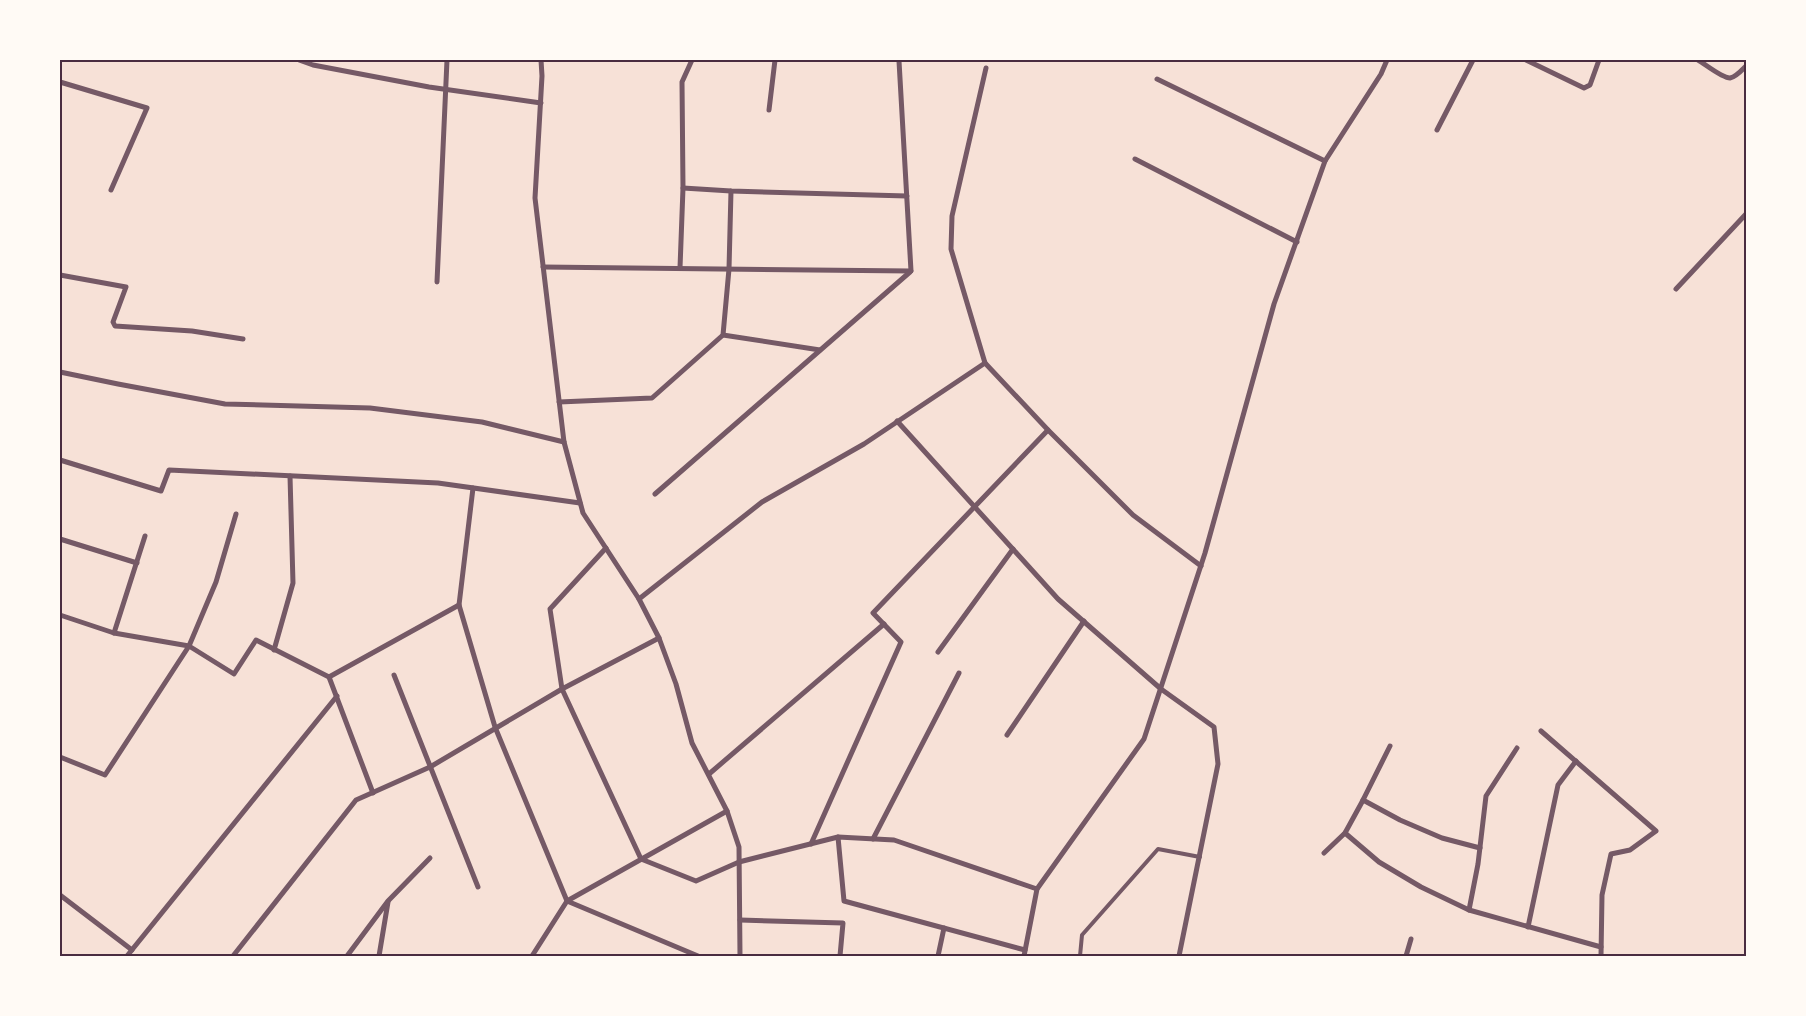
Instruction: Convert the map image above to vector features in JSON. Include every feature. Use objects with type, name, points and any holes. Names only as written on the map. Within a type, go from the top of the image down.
[{"type":"street","points":[[299,60],[313,65],[445,89],[540,103]]},
{"type":"street","points":[[437,282],[447,60]]},
{"type":"street","points":[[541,60],[542,76],[535,198],[564,442],[583,513],[639,598],[659,638],[676,684],[692,743],[727,811],[739,847],[740,956]]},
{"type":"street","points":[[680,268],[683,188],[682,82],[692,60]]},
{"type":"street","points":[[769,110],[776,60]]},
{"type":"street","points":[[1024,956],[1036,889],[1144,739],[1201,566],[1274,304],[1296,242],[1325,161],[1381,74],[1387,60]]},
{"type":"street","points":[[1437,130],[1473,60]]},
{"type":"street","points":[[1526,60],[1584,88],[1590,85],[1599,60]]},
{"type":"street","points":[[1698,60],[1729,78],[1735,76],[1746,66]]},
{"type":"street","points":[[899,61],[911,271]]},
{"type":"street","points":[[986,68],[952,216],[951,249],[985,363],[1048,430],[1133,515],[1201,566]]},
{"type":"street","points":[[1157,79],[1325,161]]},
{"type":"street","points":[[60,82],[147,108],[111,190]]},
{"type":"street","points":[[1134,159],[1296,242]]},
{"type":"street","points":[[683,188],[730,192],[907,196]]},
{"type":"street","points":[[560,402],[652,398],[723,335],[729,269],[730,192]]},
{"type":"street","points":[[1676,289],[1746,214]]},
{"type":"street","points":[[543,267],[911,271]]},
{"type":"street","points":[[656,494],[911,271]]},
{"type":"street","points":[[60,275],[126,287],[113,322],[116,326],[192,331],[242,339]]},
{"type":"street","points":[[723,335],[820,350]]},
{"type":"street","points":[[639,598],[762,502],[864,444],[985,363]]},
{"type":"street","points":[[60,372],[225,404],[370,408],[482,422],[564,442]]},
{"type":"street","points":[[897,421],[1058,598],[1161,689],[1214,727],[1218,764],[1179,956]]},
{"type":"street","points":[[812,844],[901,642],[874,613],[1048,430]]},
{"type":"street","points":[[60,460],[161,490],[169,470],[438,483],[580,504]]},
{"type":"street","points":[[274,650],[293,583],[290,476]]},
{"type":"street","points":[[473,488],[459,605],[495,727],[566,901],[698,956]]},
{"type":"street","points":[[60,757],[105,775],[189,646],[216,582],[236,514]]},
{"type":"street","points":[[114,632],[145,536]]},
{"type":"street","points":[[60,538],[136,562]]},
{"type":"street","points":[[606,548],[550,609],[562,689],[641,859],[696,881],[739,862],[838,837],[894,840],[1036,889]]},
{"type":"street","points":[[938,652],[1013,548]]},
{"type":"street","points":[[329,677],[459,605]]},
{"type":"street","points":[[60,615],[114,632],[189,646],[234,674],[256,640],[329,677],[373,793]]},
{"type":"street","points":[[1007,735],[1084,621]]},
{"type":"street","points":[[709,774],[884,624]]},
{"type":"street","points":[[233,956],[356,800],[430,767],[562,689],[659,638]]},
{"type":"street","points":[[873,839],[959,673]]},
{"type":"street","points":[[394,675],[478,887]]},
{"type":"street","points":[[127,956],[336,696]]},
{"type":"street","points":[[1541,731],[1656,831],[1630,850],[1611,854],[1602,895],[1601,956]]},
{"type":"street","points":[[1324,853],[1345,832],[1364,800],[1390,746]]},
{"type":"street","points":[[1469,910],[1480,848],[1486,796],[1517,748]]},
{"type":"street","points":[[1528,927],[1558,785],[1576,761]]},
{"type":"street","points":[[1364,800],[1400,820],[1442,838],[1480,848]]},
{"type":"street","points":[[532,956],[566,901],[727,811]]},
{"type":"street","points":[[1345,832],[1379,862],[1421,887],[1469,910],[1601,947]]},
{"type":"street","points":[[838,837],[844,901],[1025,950]]},
{"type":"street","points":[[347,956],[388,901],[430,858]]},
{"type":"street","points":[[60,895],[132,950]]},
{"type":"street","points":[[379,956],[388,901]]},
{"type":"street","points":[[740,920],[842,923],[840,956]]},
{"type":"street","points":[[938,956],[944,928]]},
{"type":"street","points":[[1406,956],[1410,938]]},
{"type":"lane","points":[[1080,956],[1082,935],[1158,848],[1200,857]]}]
